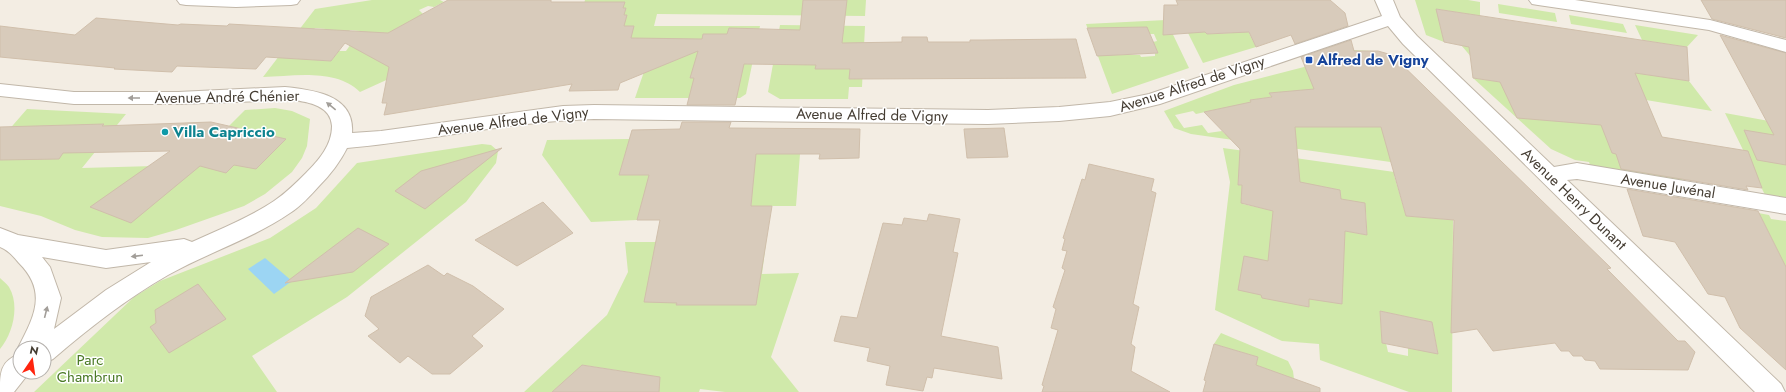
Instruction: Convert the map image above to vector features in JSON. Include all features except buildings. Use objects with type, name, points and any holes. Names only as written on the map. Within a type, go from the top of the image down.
[{"type":"street","points":[[186,0],[236,2],[291,0]]},
{"type":"street","points":[[1538,0],[1582,3],[1710,25],[1786,46]]},
{"type":"street","name":"Avenue Alfred de Vigny","points":[[340,141],[381,138],[571,113],[717,113],[988,117],[1058,114],[1110,109],[1153,99],[1388,10]]},
{"type":"street","name":"Avenue Henry Dunant","points":[[1388,10],[1410,40],[1772,392]]},
{"type":"street","name":"Avenue André Chénier","points":[[0,90],[74,98],[178,98],[284,93],[302,94],[319,98],[332,106],[342,121],[340,141],[324,167],[305,188],[277,211],[160,268],[103,305],[52,346]]},
{"type":"street","name":"Avenue Juvénal","points":[[1549,175],[1577,171],[1786,206]]},
{"type":"street","points":[[7,240],[106,259],[164,252],[216,242]]},
{"type":"street","points":[[7,240],[38,267],[49,298],[42,328],[35,340]]},
{"type":"green space","points":[[372,0],[440,0],[444,2],[434,7],[428,6],[419,10],[423,14],[417,18],[492,0],[551,0],[549,6],[360,92],[350,84],[327,76],[301,75],[263,77],[315,9]],"holes":[[[315,28],[326,29],[320,37],[344,38],[350,30],[360,31],[346,51],[339,51],[331,61],[291,58]]]},
{"type":"green space","points":[[585,0],[866,0],[865,16],[657,14],[654,26],[760,26],[746,94],[740,98],[635,98],[649,57],[569,56]]},
{"type":"green space","points":[[1415,0],[1468,0],[1480,2],[1480,16],[1437,9],[1444,42],[1426,35]]},
{"type":"green space","points":[[1498,4],[1555,13],[1557,22],[1499,13]]},
{"type":"green space","points":[[1569,15],[1623,24],[1627,33],[1571,24]]},
{"type":"green space","points":[[1241,17],[1256,47],[1203,63],[1186,29],[1205,32],[1207,34],[1232,33]]},
{"type":"green space","points":[[1166,20],[1189,68],[1112,94],[1086,24]],"holes":[[[1146,27],[1149,34],[1154,34],[1157,41],[1153,42],[1158,53],[1155,53],[1155,56],[1141,57],[1140,55],[1114,55],[1105,28]]]},
{"type":"green space","points":[[780,25],[865,26],[862,87],[849,87],[848,99],[780,99],[768,92]]},
{"type":"green space","points":[[1635,25],[1698,35],[1687,47],[1642,40]]},
{"type":"green space","points":[[1461,45],[1689,81],[1712,111],[1646,100],[1678,174],[1684,182],[1590,165],[1589,162],[1575,160],[1551,149],[1473,78],[1508,83],[1484,72]]},
{"type":"green space","points":[[1352,50],[1373,51],[1433,168],[1191,134],[1174,128],[1164,111],[1234,85],[1335,59]],"holes":[[[1269,93],[1304,121],[1265,124],[1250,100],[1272,97]],[[1223,108],[1225,134],[1222,131],[1208,133],[1202,125],[1184,128],[1175,115],[1193,111],[1196,114]]]},
{"type":"green space","points":[[275,108],[292,111],[310,119],[307,146],[302,158],[292,172],[265,194],[244,206],[176,230],[148,238],[102,237],[75,230],[41,216],[0,206],[0,140],[27,109],[126,114],[82,168],[190,165],[245,110]]},
{"type":"green space","points":[[1725,113],[1786,124],[1786,198],[1765,195]]},
{"type":"green space","points":[[630,139],[619,175],[667,174],[643,199],[637,220],[591,222],[542,155],[547,140]]},
{"type":"green space","name":"Parc Chambrun","points":[[482,144],[491,145],[498,151],[496,163],[466,202],[347,297],[252,356],[277,392],[34,392],[47,380],[52,380],[52,375],[134,297],[160,281],[270,238],[316,208],[357,163]]},
{"type":"green space","points":[[1223,148],[1437,178],[1394,175],[1406,216],[1453,220],[1452,392],[1409,392],[1320,360],[1319,344],[1282,341],[1215,310],[1230,182]],"holes":[[[1239,171],[1279,212],[1243,204],[1244,199],[1241,198],[1242,185],[1238,184]],[[1320,186],[1340,190],[1341,199],[1361,203],[1362,210],[1366,211],[1367,235],[1345,231]],[[1380,311],[1432,322],[1438,353],[1408,348],[1408,356],[1388,352],[1386,343],[1382,343]]]},
{"type":"green space","points":[[719,154],[800,154],[796,206],[751,206],[752,200],[710,200]]},
{"type":"green space","points":[[1704,203],[1769,215],[1771,219],[1786,221],[1786,299]],"holes":[[[1722,214],[1763,221],[1780,255]]]},
{"type":"green space","points":[[625,242],[766,242],[762,274],[799,273],[771,357],[799,392],[725,392],[700,389],[699,392],[626,392],[635,373],[583,365],[552,392],[524,392],[607,315],[628,272]]},
{"type":"green space","points":[[0,278],[8,286],[12,294],[14,302],[14,319],[5,343],[0,349]]},
{"type":"green space","points":[[1221,333],[1288,361],[1293,371],[1294,379],[1256,365],[1258,357],[1214,344]]},
{"type":"water","points":[[265,258],[292,281],[274,294],[248,269]]},
{"type":"place","name":"Alfred de Vigny","points":[[1309,60]]},
{"type":"place","name":"Villa Capriccio","points":[[165,132]]}]
